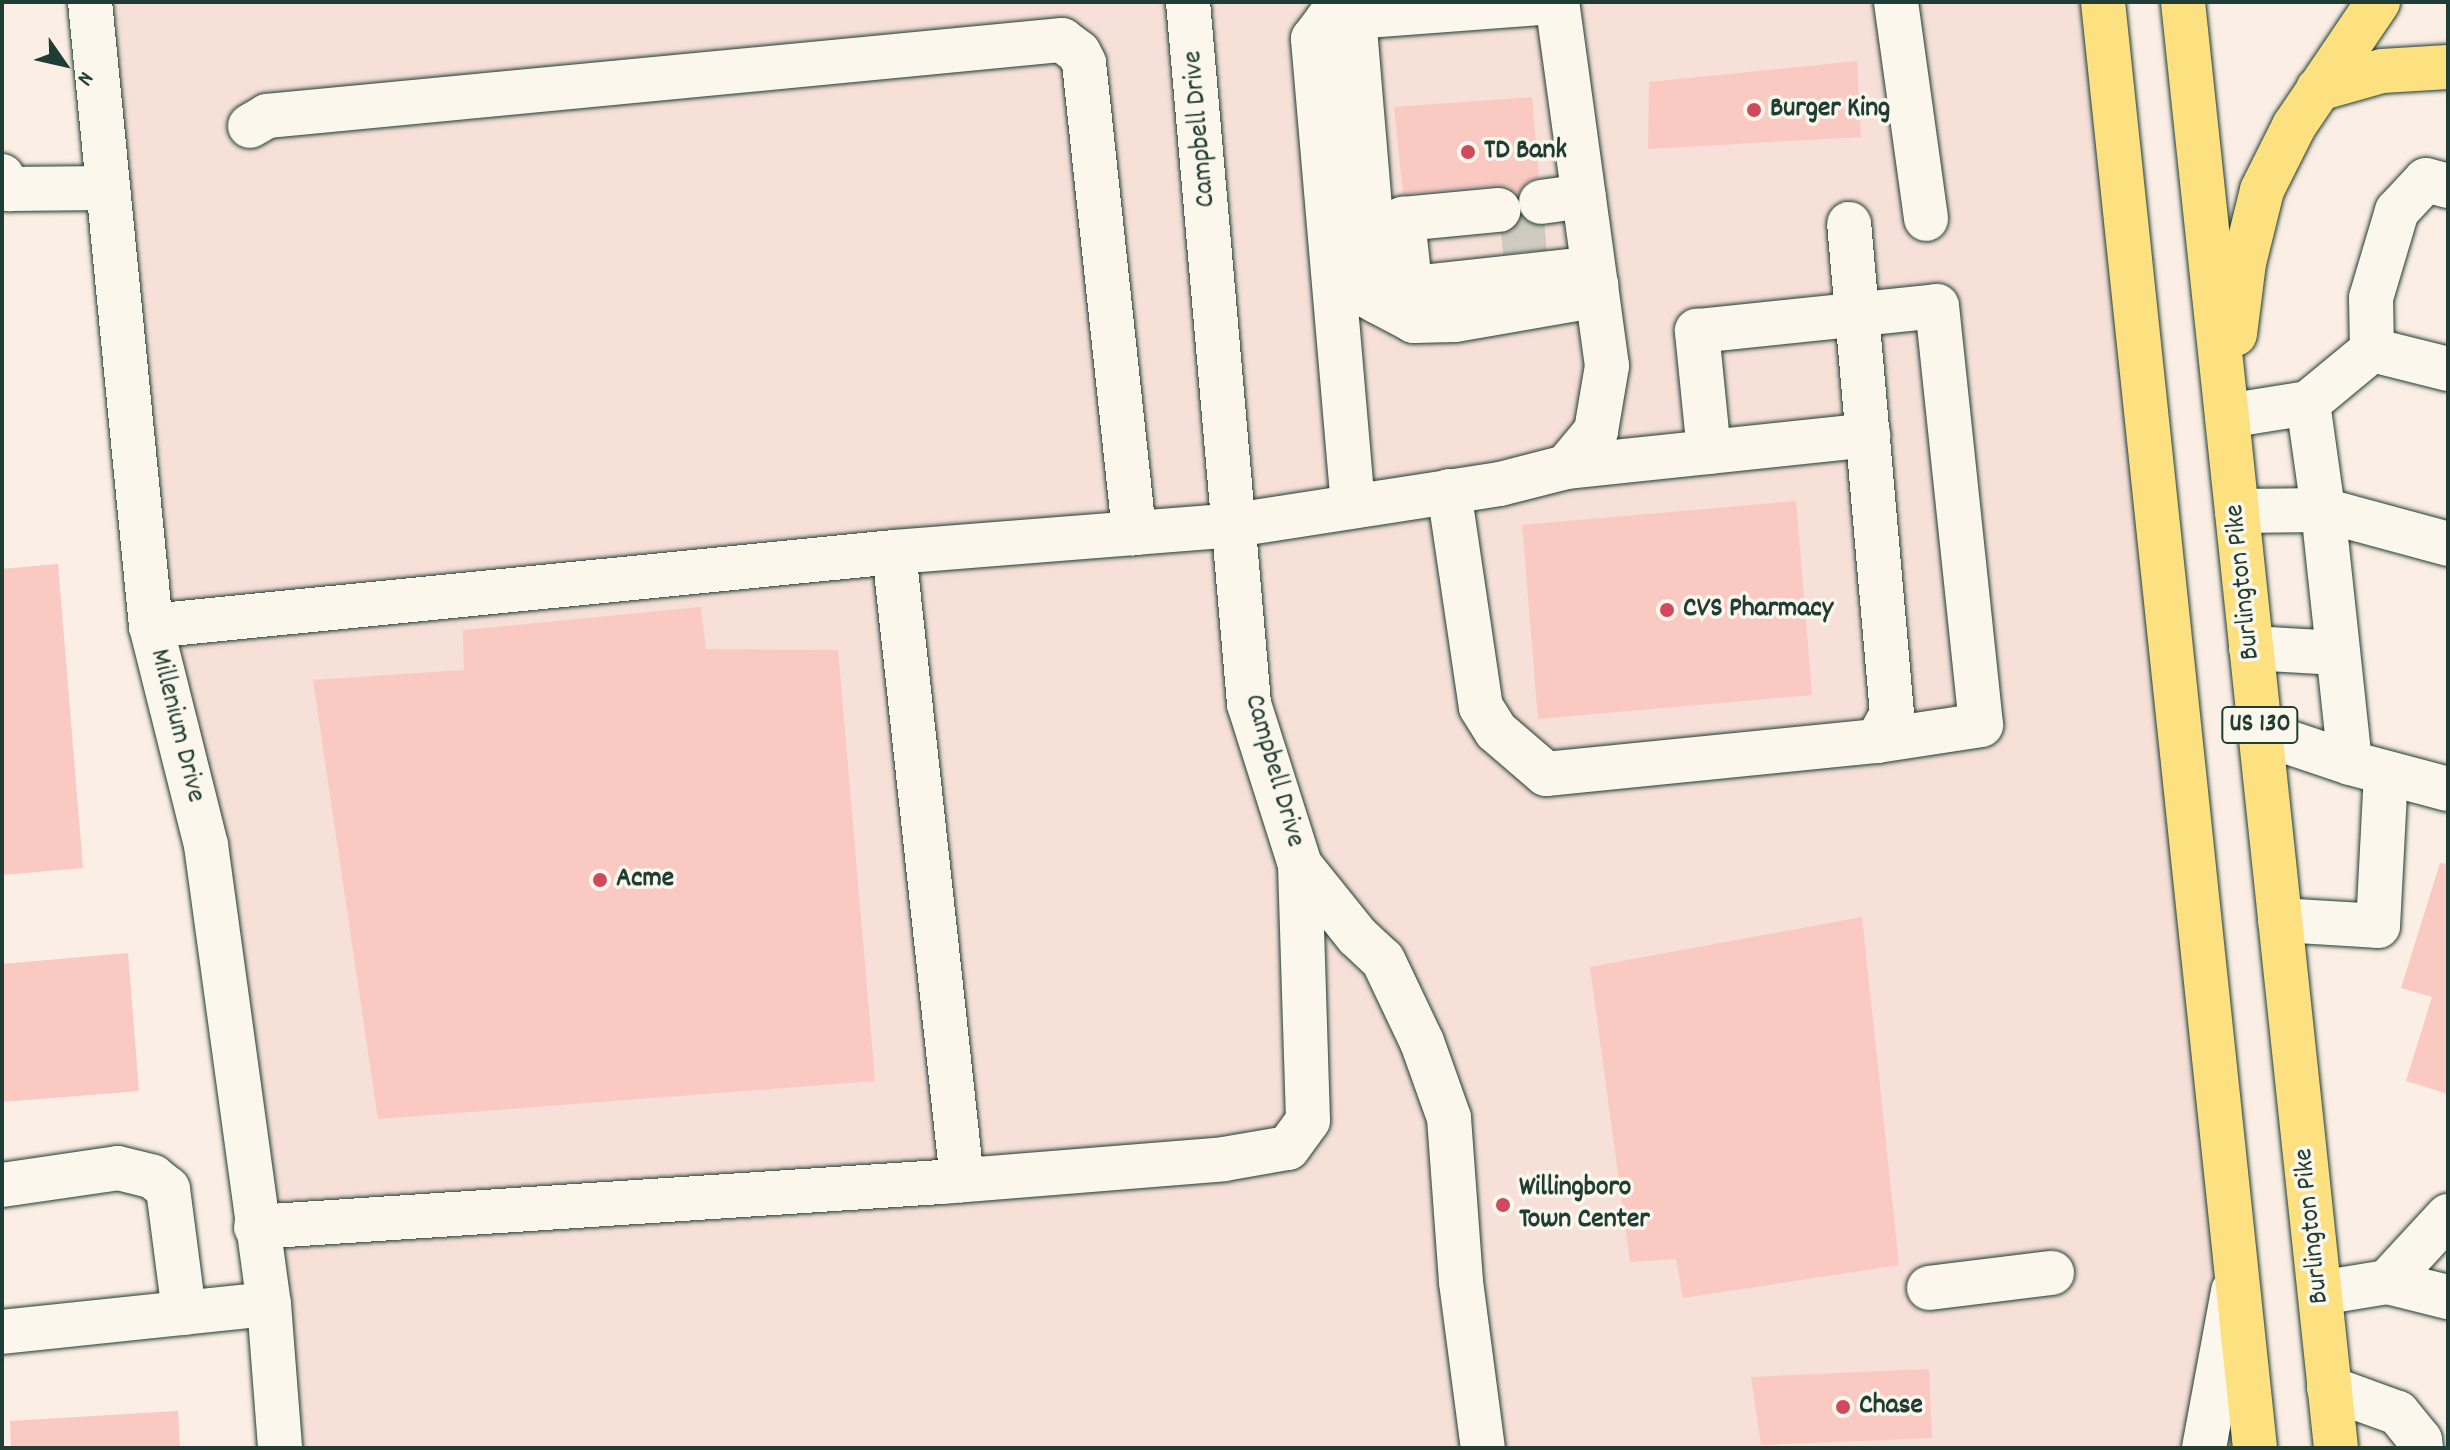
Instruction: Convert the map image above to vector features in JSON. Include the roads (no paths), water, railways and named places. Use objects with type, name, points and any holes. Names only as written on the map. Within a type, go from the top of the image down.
[{"type":"highway","name":"US 130","points":[[2103,2],[2255,1448]]},
{"type":"highway","name":"Burlington Pike","points":[[2183,2],[2336,1448]]},
{"type":"highway","points":[[2227,416],[2244,263],[2262,190],[2318,89],[2378,2]]},
{"type":"highway","points":[[2318,89],[2382,71],[2448,67]]},
{"type":"lane","name":"Millenium Drive","points":[[90,2],[151,626],[206,845],[256,1227],[269,1304],[280,1448]]},
{"type":"lane","name":"Campbell Drive","points":[[1188,2],[1249,704],[1300,865],[1357,936],[1383,960],[1422,1042],[1449,1118],[1461,1282],[1483,1448]]},
{"type":"lane","points":[[1353,506],[1313,39],[1328,19],[1555,2],[1607,366],[1596,431],[1566,467]]},
{"type":"lane","points":[[1896,2],[1926,219]]},
{"type":"lane","points":[[1354,17],[1404,273],[1455,320],[1577,299],[1590,242]]},
{"type":"lane","points":[[250,126],[267,116],[1062,40],[1079,53],[1084,63],[1134,533]]},
{"type":"lane","points":[[2372,350],[2371,298],[2397,211],[2426,180],[2448,186]]},
{"type":"lane","points":[[4,186],[107,188]]},
{"type":"lane","points":[[1849,224],[1892,714],[1877,741]]},
{"type":"lane","points":[[1544,227],[1590,242]]},
{"type":"lane","points":[[1336,280],[1404,273],[1501,232]]},
{"type":"lane","points":[[1449,491],[1481,707],[1496,731],[1546,774],[1877,741],[1981,725],[1937,306],[1697,331],[1709,452]]},
{"type":"lane","points":[[2227,416],[2308,403],[2372,350]]},
{"type":"lane","points":[[2372,350],[2448,369]]},
{"type":"lane","points":[[2280,920],[2378,926],[2368,768],[2338,653],[2308,403]]},
{"type":"lane","points":[[151,626],[894,552],[1235,525],[1500,484],[1566,467],[1868,435]]},
{"type":"lane","points":[[2237,511],[2323,510],[2448,544]]},
{"type":"lane","points":[[894,552],[962,1180]]},
{"type":"lane","points":[[2251,648],[2338,653]]},
{"type":"lane","points":[[2261,733],[2368,768],[2448,789]]},
{"type":"lane","points":[[256,1227],[962,1180],[1224,1159],[1288,1148],[1308,1120],[1300,865]]},
{"type":"lane","points":[[2,1185],[118,1168],[153,1177],[168,1189],[184,1313]]},
{"type":"lane","points":[[2387,1282],[2448,1216]]},
{"type":"lane","points":[[1929,1288],[2052,1273]]},
{"type":"lane","points":[[2204,1448],[2237,1273]]},
{"type":"lane","points":[[2320,1293],[2387,1282],[2448,1297]]},
{"type":"lane","points":[[2,1332],[269,1304]]},
{"type":"lane","points":[[2329,1388],[2398,1413],[2420,1440],[2421,1448]]},
{"type":"tunnel","points":[[1501,232],[1545,228]]},
{"type":"place","name":"Burger King","points":[[1754,110]]},
{"type":"place","name":"TD Bank","points":[[1468,152]]},
{"type":"place","name":"CVS Pharmacy","points":[[1667,610]]},
{"type":"place","name":"Acme","points":[[600,880]]},
{"type":"place","name":"Willingboro Town Center","points":[[1503,1205]]},
{"type":"place","name":"Chase","points":[[1843,1407]]}]
